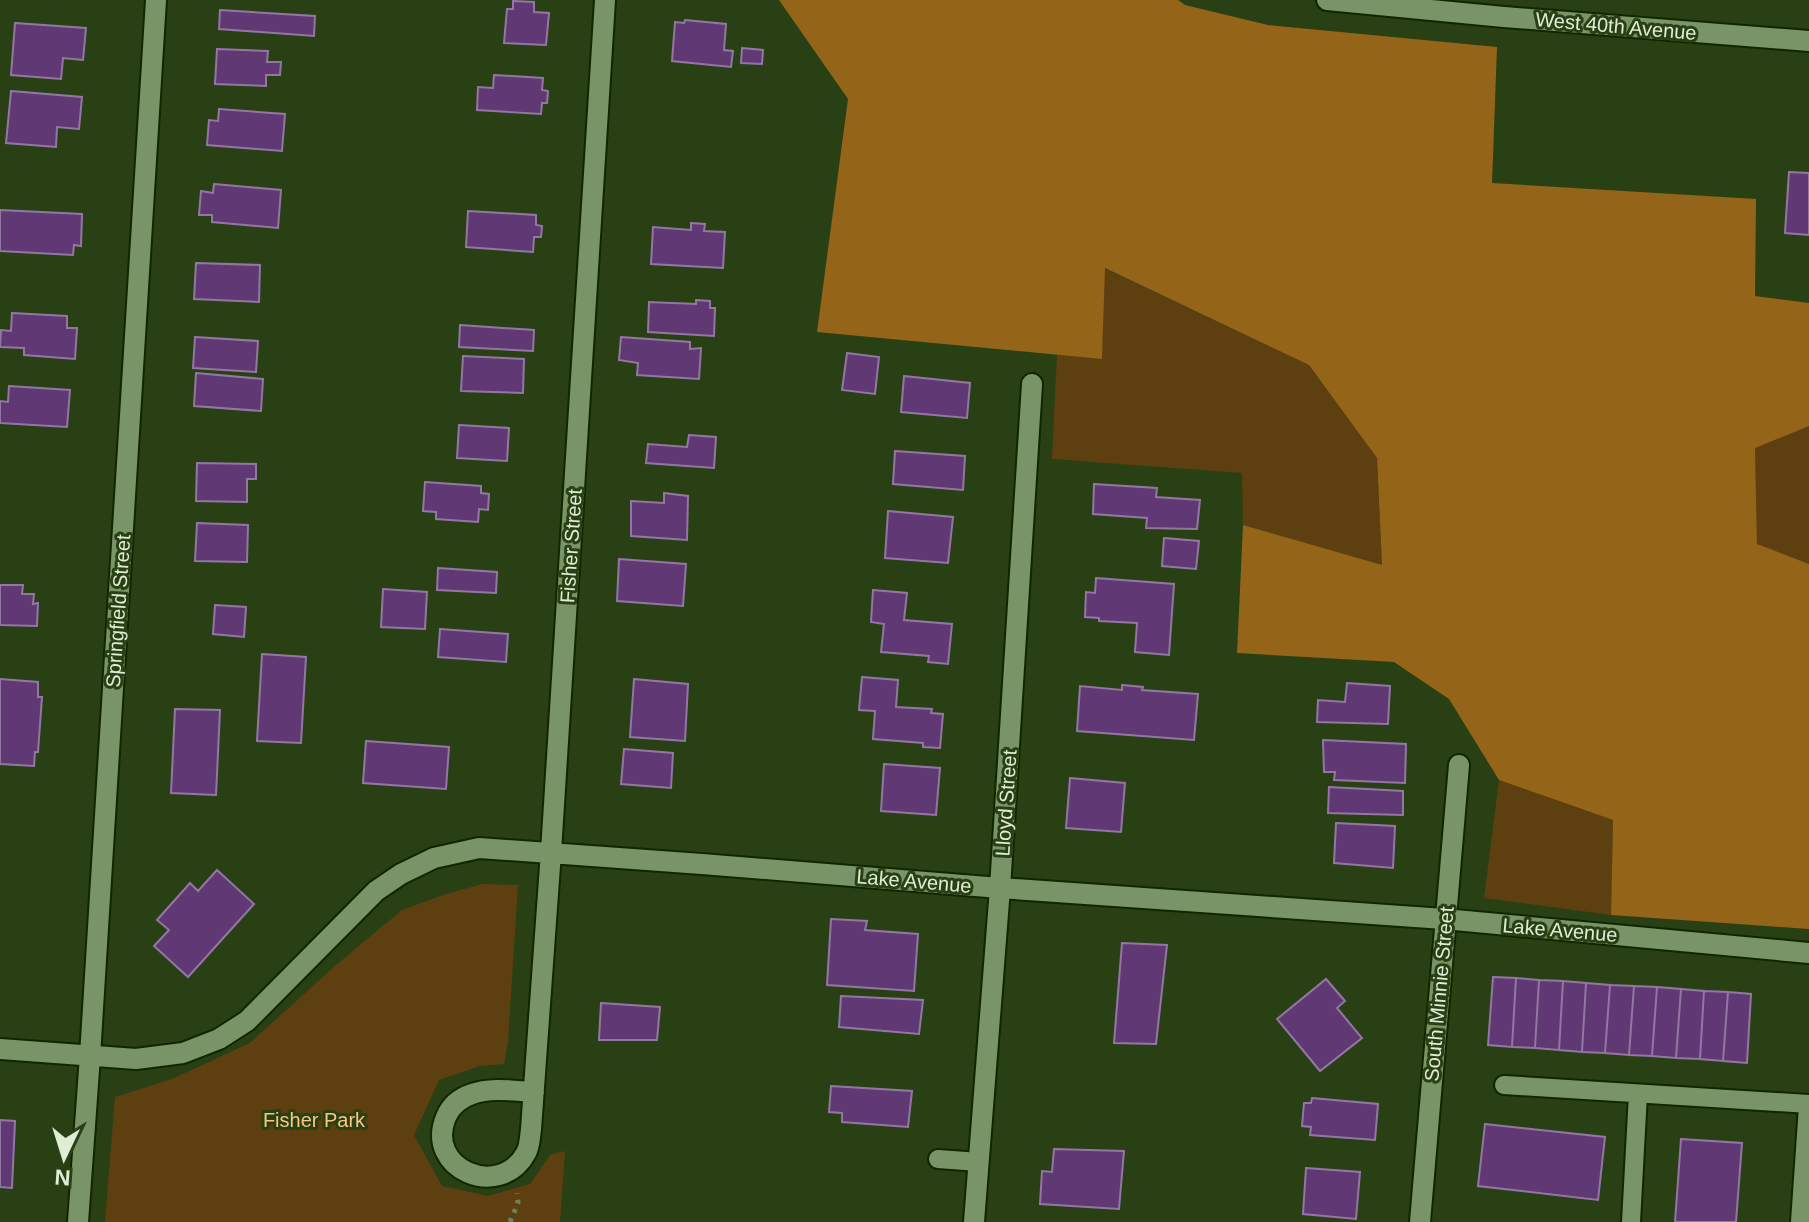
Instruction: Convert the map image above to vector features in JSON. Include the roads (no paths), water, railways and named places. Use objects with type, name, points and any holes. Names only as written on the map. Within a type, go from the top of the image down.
[{"type":"street","name":"Springfield Street","points":[[78,1222],[156,0]]},
{"type":"street","name":"Fisher Street","points":[[534,1092],[493,1090],[475,1093],[460,1099],[449,1110],[443,1126],[443,1141],[448,1155],[459,1169],[476,1176],[496,1176],[514,1169],[527,1151],[534,1092],[551,852],[605,0]]},
{"type":"street","name":"West 40th Avenue","points":[[1327,0],[1504,8],[1809,41]]},
{"type":"street","name":"Lloyd Street","points":[[974,1222],[1000,888],[1032,384]]},
{"type":"street","name":"South Minnie Street","points":[[1420,1222],[1459,765]]},
{"type":"street","name":"Lake Avenue","points":[[0,1049],[136,1059],[183,1053],[219,1039],[247,1021],[376,891],[401,874],[434,858],[479,848],[1444,919],[1809,953]]},
{"type":"street","points":[[1801,1222],[1809,1105]]},
{"type":"lane","points":[[1504,1085],[1809,1105]]},
{"type":"lane","points":[[1631,1222],[1638,1094]]},
{"type":"lane","points":[[938,1159],[979,1162]]},
{"type":"park label","name":"Fisher Park","points":[[314,1120]]}]
